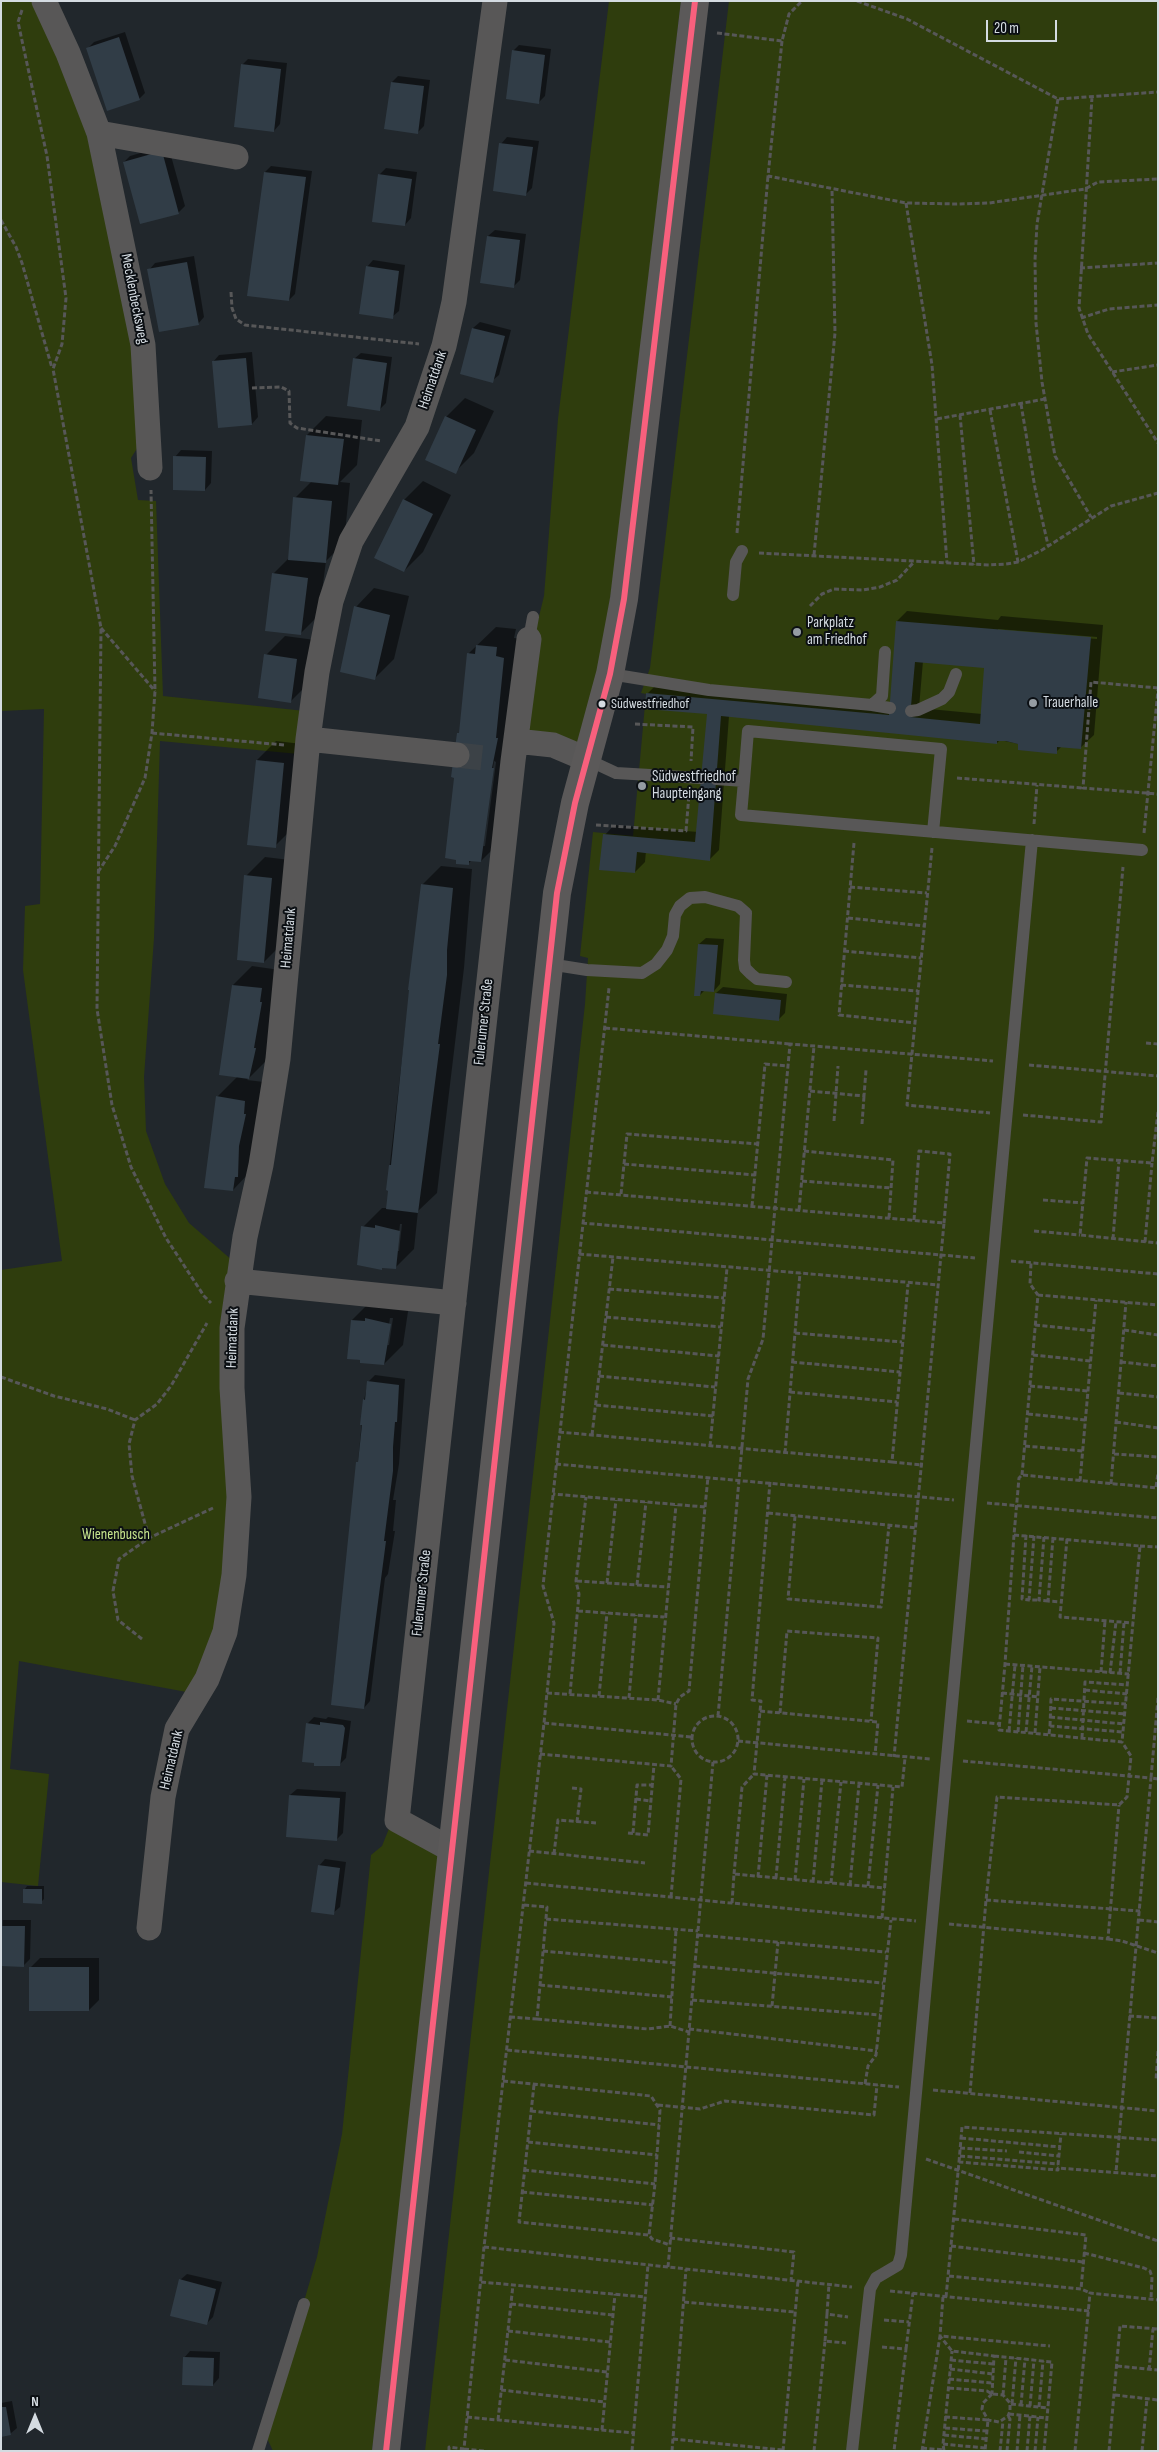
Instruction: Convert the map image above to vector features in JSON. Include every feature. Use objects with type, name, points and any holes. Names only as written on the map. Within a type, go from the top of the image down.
[{"type":"main road","points":[[386,2451],[550,964],[565,850],[586,759],[610,674],[626,582],[695,1]]},
{"type":"street","name":"Heimatdank","points":[[149,1928],[163,1797],[177,1729],[207,1678],[225,1632],[234,1575],[239,1497],[232,1388],[232,1328],[237,1281],[261,1165],[278,1059],[298,742],[317,672],[331,601],[351,541],[417,427],[444,346],[454,302],[496,1]]},
{"type":"street","name":"Mecklenbecksweg","points":[[34,5],[68,53],[99,133],[143,345],[150,468]]},
{"type":"street","points":[[99,133],[236,157]]},
{"type":"street","name":"Fulerumer Straße","points":[[452,1850],[397,1820],[454,1303],[507,754],[531,628]]},
{"type":"street","points":[[298,742],[457,755]]},
{"type":"street","points":[[507,754],[553,745],[586,759]]},
{"type":"street","points":[[237,1281],[454,1303]]},
{"type":"lane","points":[[733,595],[736,562],[742,551]]},
{"type":"lane","points":[[872,705],[882,696],[885,652]]},
{"type":"lane","points":[[610,674],[709,690],[890,708]]},
{"type":"lane","points":[[910,711],[918,710],[942,699],[949,692],[956,674]]},
{"type":"lane","points":[[933,832],[941,749],[748,732],[741,815],[933,832],[1032,840],[1142,850]]},
{"type":"lane","points":[[586,759],[616,772],[701,778]]},
{"type":"lane","points":[[716,779],[744,781]]},
{"type":"lane","points":[[852,2451],[870,2288],[876,2278],[898,2265],[912,2153],[969,1501],[1032,840]]},
{"type":"lane","points":[[550,964],[610,972],[642,973],[656,964],[667,950],[673,936],[675,915],[680,906],[690,898],[705,897],[738,906],[746,913],[745,968],[757,979],[786,982]]},
{"type":"lane","points":[[258,2451],[304,2304]]},
{"type":"path","points":[[802,1],[789,14],[782,41],[768,176],[737,534],[742,551],[989,566],[1018,562],[1111,506],[1132,498],[1158,493]]},
{"type":"path","points":[[857,1],[907,19],[1058,99],[1158,92]]},
{"type":"path","points":[[34,5],[19,15],[18,22],[47,156],[66,298],[62,344],[53,369]]},
{"type":"path","points":[[717,33],[782,41]]},
{"type":"path","points":[[1092,97],[1080,268],[1079,296],[1081,318],[1088,334],[1158,443]]},
{"type":"path","points":[[1058,99],[1041,195],[1036,251],[1035,293],[1046,399],[1055,456],[1091,517]]},
{"type":"path","points":[[768,176],[906,203],[989,203],[1085,189],[1098,182],[1158,179]]},
{"type":"path","points":[[814,555],[835,333],[832,189]]},
{"type":"path","points":[[906,203],[938,420],[947,563]]},
{"type":"path","points":[[1,220],[16,247],[22,264],[53,369],[101,628],[97,1009],[112,1105],[131,1167],[166,1238],[204,1296],[213,1305],[212,1311]]},
{"type":"path","points":[[1080,268],[1158,263]]},
{"type":"path","points":[[231,292],[232,308],[236,319],[245,325],[444,346]]},
{"type":"path","points":[[1081,318],[1108,309],[1158,305]]},
{"type":"path","points":[[1112,372],[1158,364]]},
{"type":"path","points":[[252,388],[281,387],[289,391],[290,423],[297,428],[406,445]]},
{"type":"path","points":[[938,420],[1046,399]]},
{"type":"path","points":[[1020,404],[1035,488],[1048,545]]},
{"type":"path","points":[[990,410],[1018,562]]},
{"type":"path","points":[[960,415],[974,565]]},
{"type":"path","points":[[97,872],[115,846],[146,778],[152,733],[156,691],[150,468]]},
{"type":"path","points":[[810,606],[822,594],[834,589],[863,590],[880,588],[897,580],[914,562]]},
{"type":"path","points":[[101,628],[156,691]]},
{"type":"path","points":[[1083,788],[1089,682],[1158,689],[1142,850]]},
{"type":"path","points":[[152,733],[298,742]]},
{"type":"path","points":[[1082,735],[1087,736]]},
{"type":"path","points":[[938,776],[1158,794]]},
{"type":"path","points":[[1032,840],[1037,785]]},
{"type":"path","points":[[855,825],[839,1015],[915,1023]]},
{"type":"path","points":[[850,887],[927,893]]},
{"type":"path","points":[[848,918],[924,926]]},
{"type":"path","points":[[844,951],[921,958]]},
{"type":"path","points":[[464,2449],[484,2248],[554,1624],[543,1586],[610,972]]},
{"type":"path","points":[[842,985],[918,991]]},
{"type":"path","points":[[605,1028],[1011,1063],[1083,1071],[1158,1076]]},
{"type":"path","points":[[1146,1043],[1158,1044]]},
{"type":"path","points":[[718,1716],[748,1379],[763,1339],[790,1044]]},
{"type":"path","points":[[799,1210],[814,1046]]},
{"type":"path","points":[[752,1206],[765,1064],[788,1066]]},
{"type":"path","points":[[834,1121],[838,1066]]},
{"type":"path","points":[[862,1124],[866,1070]]},
{"type":"path","points":[[810,1091],[864,1096]]},
{"type":"path","points":[[1145,1242],[1158,1112]]},
{"type":"path","points":[[621,1195],[626,1134],[758,1144]]},
{"type":"path","points":[[804,1151],[893,1160],[889,1218]]},
{"type":"path","points":[[894,1757],[923,1465],[950,1154],[919,1151],[914,1220]]},
{"type":"path","points":[[1080,1235],[1087,1158],[1152,1163]]},
{"type":"path","points":[[1113,1238],[1119,1160]]},
{"type":"path","points":[[624,1164],[755,1175]]},
{"type":"path","points":[[802,1181],[891,1188]]},
{"type":"path","points":[[586,1192],[944,1222]]},
{"type":"path","points":[[1043,1200],[1083,1203]]},
{"type":"path","points":[[582,1223],[1158,1274]]},
{"type":"path","points":[[1034,1231],[1158,1243]]},
{"type":"path","points":[[579,1254],[908,1284],[939,1285]]},
{"type":"path","points":[[592,1435],[613,1257]]},
{"type":"path","points":[[1032,1263],[1030,1284],[1038,1295],[1036,1326],[1022,1476],[1019,1478],[1016,1505],[998,1730],[1122,1742]]},
{"type":"path","points":[[710,1446],[727,1268]]},
{"type":"path","points":[[785,1453],[800,1273]]},
{"type":"path","points":[[892,1462],[908,1284]]},
{"type":"path","points":[[609,1289],[724,1298]]},
{"type":"path","points":[[1038,1295],[1158,1305]]},
{"type":"path","points":[[1080,1482],[1096,1300]]},
{"type":"path","points":[[1111,1484],[1126,1302]]},
{"type":"path","points":[[150,1538],[132,1476],[129,1444],[134,1420],[157,1404],[171,1386],[210,1317]]},
{"type":"path","points":[[606,1317],[721,1327]]},
{"type":"path","points":[[1036,1326],[1094,1331]]},
{"type":"path","points":[[1124,1330],[1158,1335]]},
{"type":"path","points":[[795,1334],[902,1342]]},
{"type":"path","points":[[603,1345],[718,1356]]},
{"type":"path","points":[[1033,1355],[1091,1361]]},
{"type":"path","points":[[792,1362],[900,1372]]},
{"type":"path","points":[[1121,1362],[1158,1366]]},
{"type":"path","points":[[599,1376],[716,1387]]},
{"type":"path","points":[[1,1378],[54,1396],[107,1409],[134,1420]]},
{"type":"path","points":[[1030,1386],[1088,1390]]},
{"type":"path","points":[[790,1392],[897,1402]]},
{"type":"path","points":[[1118,1392],[1158,1396]]},
{"type":"path","points":[[596,1405],[713,1416]]},
{"type":"path","points":[[1028,1414],[1086,1420]]},
{"type":"path","points":[[1116,1422],[1158,1428]]},
{"type":"path","points":[[559,1432],[923,1465]]},
{"type":"path","points":[[1025,1446],[1083,1451]]},
{"type":"path","points":[[1114,1454],[1158,1457]]},
{"type":"path","points":[[556,1464],[1158,1518]]},
{"type":"path","points":[[1022,1476],[1157,1488],[1158,1473]]},
{"type":"path","points":[[671,1897],[681,1779],[671,1766],[676,1704],[680,1696],[689,1690],[708,1477]]},
{"type":"path","points":[[732,1903],[742,1787],[754,1774],[761,1701],[752,1700],[770,1482]]},
{"type":"path","points":[[553,1494],[705,1507]]},
{"type":"path","points":[[142,1639],[118,1620],[113,1591],[119,1559],[150,1538],[239,1497]]},
{"type":"path","points":[[570,1694],[579,1594],[576,1581],[586,1497]]},
{"type":"path","points":[[607,1583],[616,1500]]},
{"type":"path","points":[[638,1585],[646,1502]]},
{"type":"path","points":[[658,1700],[664,1617],[676,1505]]},
{"type":"path","points":[[768,1513],[916,1528]]},
{"type":"path","points":[[795,1516],[788,1599],[881,1607],[889,1525]]},
{"type":"path","points":[[1014,1534],[1158,1548]]},
{"type":"path","points":[[1026,1535],[1022,1599],[1061,1602]]},
{"type":"path","points":[[1030,1600],[1034,1536]]},
{"type":"path","points":[[1040,1600],[1044,1537]]},
{"type":"path","points":[[1048,1601],[1053,1538]]},
{"type":"path","points":[[1067,1539],[1060,1617],[1133,1624]]},
{"type":"path","points":[[1108,1940],[1120,1805],[1127,1797],[1130,1776],[1131,1756],[1122,1742],[1140,1546]]},
{"type":"path","points":[[576,1581],[668,1587]]},
{"type":"path","points":[[578,1611],[664,1617]]},
{"type":"path","points":[[599,1696],[607,1613]]},
{"type":"path","points":[[628,1698],[636,1615]]},
{"type":"path","points":[[1101,1672],[1105,1621]]},
{"type":"path","points":[[1110,1673],[1116,1622]]},
{"type":"path","points":[[1120,1673],[1124,1623]]},
{"type":"path","points":[[780,1713],[787,1631],[878,1638],[871,1721]]},
{"type":"path","points":[[1004,1664],[1129,1674]]},
{"type":"path","points":[[1009,1731],[1015,1665]]},
{"type":"path","points":[[1018,1732],[1024,1665]]},
{"type":"path","points":[[1026,1732],[1032,1666]]},
{"type":"path","points":[[1036,1733],[1040,1667]]},
{"type":"path","points":[[1082,1738],[1085,1682],[1128,1684]]},
{"type":"path","points":[[1085,1690],[1127,1694]]},
{"type":"path","points":[[547,1692],[658,1700],[676,1704]]},
{"type":"path","points":[[1002,1693],[1038,1697]]},
{"type":"path","points":[[1116,2172],[1134,1947],[1140,1911],[1158,1698]]},
{"type":"path","points":[[1049,1734],[1051,1699],[1126,1704]]},
{"type":"path","points":[[1051,1708],[1125,1714]]},
{"type":"path","points":[[760,1711],[878,1722],[875,1755]]},
{"type":"path","points":[[718,1716],[731,1721],[738,1734],[738,1741],[733,1754],[720,1762],[713,1762],[700,1756],[693,1744],[692,1737],[698,1724],[703,1719],[718,1716]]},
{"type":"path","points":[[1050,1717],[1124,1724]]},
{"type":"path","points":[[950,1720],[999,1724]]},
{"type":"path","points":[[544,1723],[692,1737]]},
{"type":"path","points":[[1050,1726],[1124,1732]]},
{"type":"path","points":[[738,1741],[905,1758],[1158,1778]]},
{"type":"path","points":[[540,1754],[671,1766]]},
{"type":"path","points":[[754,1774],[902,1788],[905,1758]]},
{"type":"path","points":[[668,2267],[713,1762]]},
{"type":"path","points":[[628,1833],[648,1834],[654,1765]]},
{"type":"path","points":[[758,1877],[767,1776]]},
{"type":"path","points":[[776,1878],[785,1777]]},
{"type":"path","points":[[795,1880],[804,1779]]},
{"type":"path","points":[[813,1882],[822,1780]]},
{"type":"path","points":[[831,1883],[841,1782]]},
{"type":"path","points":[[850,1885],[859,1784]]},
{"type":"path","points":[[634,1833],[638,1785],[652,1786]]},
{"type":"path","points":[[868,1886],[878,1786]]},
{"type":"path","points":[[882,1918],[893,1787]]},
{"type":"path","points":[[572,1788],[581,1790],[577,1822]]},
{"type":"path","points":[[970,2093],[986,1900],[997,1797],[1120,1805]]},
{"type":"path","points":[[636,1799],[651,1801]]},
{"type":"path","points":[[554,1854],[558,1820],[596,1823]]},
{"type":"path","points":[[529,1851],[645,1863]]},
{"type":"path","points":[[734,1874],[885,1888]]},
{"type":"path","points":[[526,1883],[1122,1941],[1134,1947],[1158,1953]]},
{"type":"path","points":[[986,1900],[1140,1911]]},
{"type":"path","points":[[523,1905],[547,1907],[537,2019]]},
{"type":"path","points":[[546,1919],[676,1930],[886,1952]]},
{"type":"path","points":[[865,2084],[868,2066],[877,2051],[886,1952],[891,1920]]},
{"type":"path","points":[[1139,1920],[1158,1922]]},
{"type":"path","points":[[670,2026],[676,1930]]},
{"type":"path","points":[[772,2006],[778,1942]]},
{"type":"path","points":[[543,1951],[675,1963]]},
{"type":"path","points":[[695,1966],[883,1983]]},
{"type":"path","points":[[540,1985],[672,1997]]},
{"type":"path","points":[[692,2000],[880,2015]]},
{"type":"path","points":[[1129,2016],[1158,2018]]},
{"type":"path","points":[[510,2017],[648,2029],[670,2026],[689,2030],[877,2051]]},
{"type":"path","points":[[507,2050],[1158,2111]]},
{"type":"path","points":[[1158,2051],[1156,2080],[1158,2080]]},
{"type":"path","points":[[503,2081],[647,2095],[658,2105],[682,2108],[700,2109],[725,2101],[874,2115],[877,2086]]},
{"type":"path","points":[[534,2085],[519,2222],[649,2235]]},
{"type":"path","points":[[658,2105],[659,2125],[656,2184],[649,2235],[652,2240],[670,2245]]},
{"type":"path","points":[[531,2111],[659,2125]]},
{"type":"path","points":[[952,2351],[944,2428],[944,2450],[922,2449],[949,2276],[962,2127],[1158,2140]]},
{"type":"path","points":[[959,2162],[1058,2170],[1061,2134]]},
{"type":"path","points":[[961,2138],[1060,2147]]},
{"type":"path","points":[[528,2142],[657,2155]]},
{"type":"path","points":[[960,2148],[1006,2151]]},
{"type":"path","points":[[1019,2152],[1059,2156]]},
{"type":"path","points":[[912,2153],[1158,2241]]},
{"type":"path","points":[[960,2156],[1158,2176]]},
{"type":"path","points":[[524,2170],[656,2184]]},
{"type":"path","points":[[522,2192],[653,2205]]},
{"type":"path","points":[[954,2219],[1086,2236],[1081,2288]]},
{"type":"path","points":[[670,2238],[794,2252],[791,2280]]},
{"type":"path","points":[[951,2246],[1083,2262]]},
{"type":"path","points":[[484,2248],[1089,2311]]},
{"type":"path","points":[[1084,2253],[1150,2271],[1152,2277],[1151,2299]]},
{"type":"path","points":[[632,2451],[648,2265]]},
{"type":"path","points":[[672,2451],[686,2269]]},
{"type":"path","points":[[949,2276],[1081,2288],[1090,2293],[1158,2300]]},
{"type":"path","points":[[673,2439],[783,2450],[798,2281]]},
{"type":"path","points":[[481,2282],[645,2297]]},
{"type":"path","points":[[826,2314],[829,2284]]},
{"type":"path","points":[[498,2420],[513,2285]]},
{"type":"path","points":[[894,2451],[912,2293]]},
{"type":"path","points":[[1075,2451],[1090,2293]]},
{"type":"path","points":[[602,2430],[615,2294]]},
{"type":"path","points":[[684,2302],[795,2312]]},
{"type":"path","points":[[511,2304],[613,2315]]},
{"type":"path","points":[[1109,2451],[1120,2326],[1158,2329]]},
{"type":"path","points":[[1149,2370],[1153,2329]]},
{"type":"path","points":[[508,2331],[610,2342]]},
{"type":"path","points":[[940,2336],[1050,2346]]},
{"type":"path","points":[[940,2336],[952,2351],[1052,2362],[1044,2451]]},
{"type":"path","points":[[814,2451],[824,2341],[906,2349]]},
{"type":"path","points":[[988,2420],[983,2415],[983,2403],[992,2394],[994,2356]]},
{"type":"path","points":[[1003,2396],[1006,2358]]},
{"type":"path","points":[[1000,2451],[1003,2421],[1008,2415],[1011,2404],[1016,2358]]},
{"type":"path","points":[[1021,2405],[1025,2359]]},
{"type":"path","points":[[505,2360],[607,2372]]},
{"type":"path","points":[[951,2360],[993,2364]]},
{"type":"path","points":[[1030,2406],[1034,2360]]},
{"type":"path","points":[[1039,2407],[1043,2361]]},
{"type":"path","points":[[1117,2366],[1158,2370]]},
{"type":"path","points":[[950,2369],[993,2374]]},
{"type":"path","points":[[949,2379],[992,2383]]},
{"type":"path","points":[[949,2388],[987,2391],[1003,2396],[1011,2404],[1047,2408]]},
{"type":"path","points":[[501,2390],[605,2402]]},
{"type":"path","points":[[1114,2396],[1158,2400]]},
{"type":"path","points":[[1142,2451],[1147,2399]]},
{"type":"path","points":[[1008,2415],[1047,2418]]},
{"type":"path","points":[[1007,2451],[1010,2419],[1008,2415]]},
{"type":"path","points":[[1017,2451],[1020,2415]]},
{"type":"path","points":[[1027,2451],[1030,2416]]},
{"type":"path","points":[[467,2417],[634,2432]]},
{"type":"path","points":[[946,2417],[988,2420],[995,2423],[1003,2421]]},
{"type":"path","points":[[1035,2451],[1038,2417]]},
{"type":"path","points":[[943,2444],[985,2449],[988,2420]]},
{"type":"path","points":[[944,2428],[986,2431]]},
{"type":"path","points":[[944,2434],[986,2439]]},
{"type":"path","points":[[449,2451],[450,2447],[484,2451]]},
{"type":"green space","name":"Wienenbusch","points":[[1,1],[37,1],[103,173],[127,279],[143,439],[131,458],[138,500],[156,501],[163,696],[305,711],[299,754],[160,741],[154,938],[144,1077],[146,1131],[165,1184],[189,1223],[233,1261],[231,1536],[218,1632],[192,1693],[19,1661],[10,1769],[49,1774],[38,1886],[1,1882],[1,1270],[62,1261],[23,970],[25,906],[40,904],[44,709],[1,711]]},
{"type":"green space","points":[[609,1],[681,1],[614,573],[599,672],[578,750],[519,735],[533,641],[544,596],[558,419]]},
{"type":"green space","name":"Südwestfriedhof","points":[[729,1],[1158,1],[1158,2451],[425,2451],[585,1004],[588,958],[580,956],[593,832],[633,836],[646,694],[641,693],[650,668]]},
{"type":"green space","points":[[392,1821],[442,1849],[372,2451],[273,2451],[265,2434],[317,2257],[342,2134],[371,1855],[382,1846]]},
{"type":"building","points":[[119,37],[140,100],[107,111],[86,48]]},
{"type":"building","points":[[512,50],[545,55],[539,104],[506,99]]},
{"type":"building","points":[[241,64],[281,69],[274,132],[234,127]]},
{"type":"building","points":[[391,82],[424,86],[418,134],[384,129]]},
{"type":"building","points":[[499,143],[533,147],[526,196],[493,191]]},
{"type":"building","points":[[162,151],[179,214],[140,224],[123,162]]},
{"type":"building","points":[[264,172],[306,177],[289,301],[247,296]]},
{"type":"building","points":[[378,174],[412,179],[405,226],[372,222]]},
{"type":"building","points":[[487,236],[520,240],[514,288],[480,283]]},
{"type":"building","points":[[187,262],[199,325],[159,332],[147,269]]},
{"type":"building","points":[[366,266],[399,271],[393,319],[359,314]]},
{"type":"building","points":[[472,328],[505,336],[493,383],[460,374]]},
{"type":"building","points":[[246,358],[252,425],[218,428],[212,361]]},
{"type":"building","points":[[353,358],[387,363],[380,411],[347,406]]},
{"type":"building","points":[[445,416],[476,430],[456,474],[425,460]]},
{"type":"building","points":[[306,435],[344,439],[338,485],[300,481]]},
{"type":"building","points":[[173,456],[206,457],[205,491],[173,490]]},
{"type":"building","points":[[293,497],[332,501],[326,563],[288,560]]},
{"type":"building","points":[[403,499],[433,514],[404,572],[374,558]]},
{"type":"building","points":[[272,573],[308,578],[301,635],[265,631]]},
{"type":"building","points":[[354,606],[390,615],[375,680],[340,672]]},
{"type":"building","points":[[896,621],[1091,637],[1081,749],[1057,747],[1057,754],[1018,750],[1018,744],[1006,741],[997,741],[997,744],[721,716],[710,861],[637,852],[635,873],[599,870],[603,834],[695,842],[707,714],[645,709],[646,693],[889,715]],"holes":[[[915,662],[984,668],[980,724],[910,717]]]},
{"type":"building","points":[[476,645],[497,647],[496,656],[504,658],[496,738],[498,738],[492,768],[494,768],[481,862],[469,861],[469,865],[456,864],[456,860],[445,858],[454,778],[451,777],[457,733],[459,733],[467,653],[475,654]]},
{"type":"building","points":[[264,654],[297,659],[291,703],[258,698]]},
{"type":"building","points":[[256,760],[284,763],[276,848],[247,845]]},
{"type":"building","points":[[244,875],[272,878],[264,963],[237,960]]},
{"type":"building","points":[[421,884],[453,888],[447,950],[447,975],[438,1044],[440,1044],[418,1213],[386,1209],[388,1191],[386,1190],[389,1165],[391,1165],[408,990]]},
{"type":"building","points":[[698,944],[718,945],[714,992],[701,991],[700,996],[694,996]]},
{"type":"building","points":[[232,985],[262,988],[260,1002],[262,1002],[254,1048],[256,1048],[249,1079],[219,1075]]},
{"type":"building","points":[[715,993],[781,1000],[779,1021],[713,1014]]},
{"type":"building","points":[[216,1096],[245,1101],[244,1114],[246,1114],[239,1146],[238,1177],[235,1177],[233,1191],[204,1188]]},
{"type":"building","points":[[375,1225],[400,1231],[396,1269],[382,1268],[382,1270],[357,1265],[361,1226],[375,1228]]},
{"type":"building","points":[[365,1318],[391,1324],[384,1365],[360,1363],[360,1360],[347,1359],[351,1320],[365,1321]]},
{"type":"building","points":[[367,1381],[399,1385],[397,1422],[395,1422],[393,1447],[393,1471],[384,1541],[386,1541],[364,1709],[331,1705],[356,1462],[358,1462],[362,1425],[360,1425]]},
{"type":"building","points":[[320,1722],[343,1725],[345,1728],[340,1766],[314,1766],[314,1763],[302,1762],[306,1723],[320,1725]]},
{"type":"building","points":[[289,1795],[340,1798],[337,1841],[286,1837]]},
{"type":"building","points":[[318,1865],[340,1868],[334,1915],[311,1912]]},
{"type":"building","points":[[23,1889],[42,1889],[42,1904],[23,1903]]},
{"type":"building","points":[[1,1926],[25,1926],[24,1967],[1,1966]]},
{"type":"building","points":[[29,1967],[89,1967],[89,2011],[29,2011]]},
{"type":"building","points":[[179,2279],[216,2289],[207,2325],[170,2316]]},
{"type":"building","points":[[183,2357],[214,2358],[213,2386],[182,2385]]},
{"type":"building","points":[[1,2407],[6,2407],[11,2435],[1,2437]]},
{"type":"tunnel","points":[[457,755],[493,759]]},
{"type":"transit line","points":[[386,2451],[557,893],[575,803],[610,674],[624,599],[695,1]]},
{"type":"place","name":"Parkplatz am Friedhof","points":[[797,632]]},
{"type":"place","name":"Trauerhalle","points":[[1033,703]]},
{"type":"place","name":"Südwestfriedhof","points":[[602,704]]},
{"type":"place","name":"Südwestfriedhof Haupteingang","points":[[642,786]]}]
